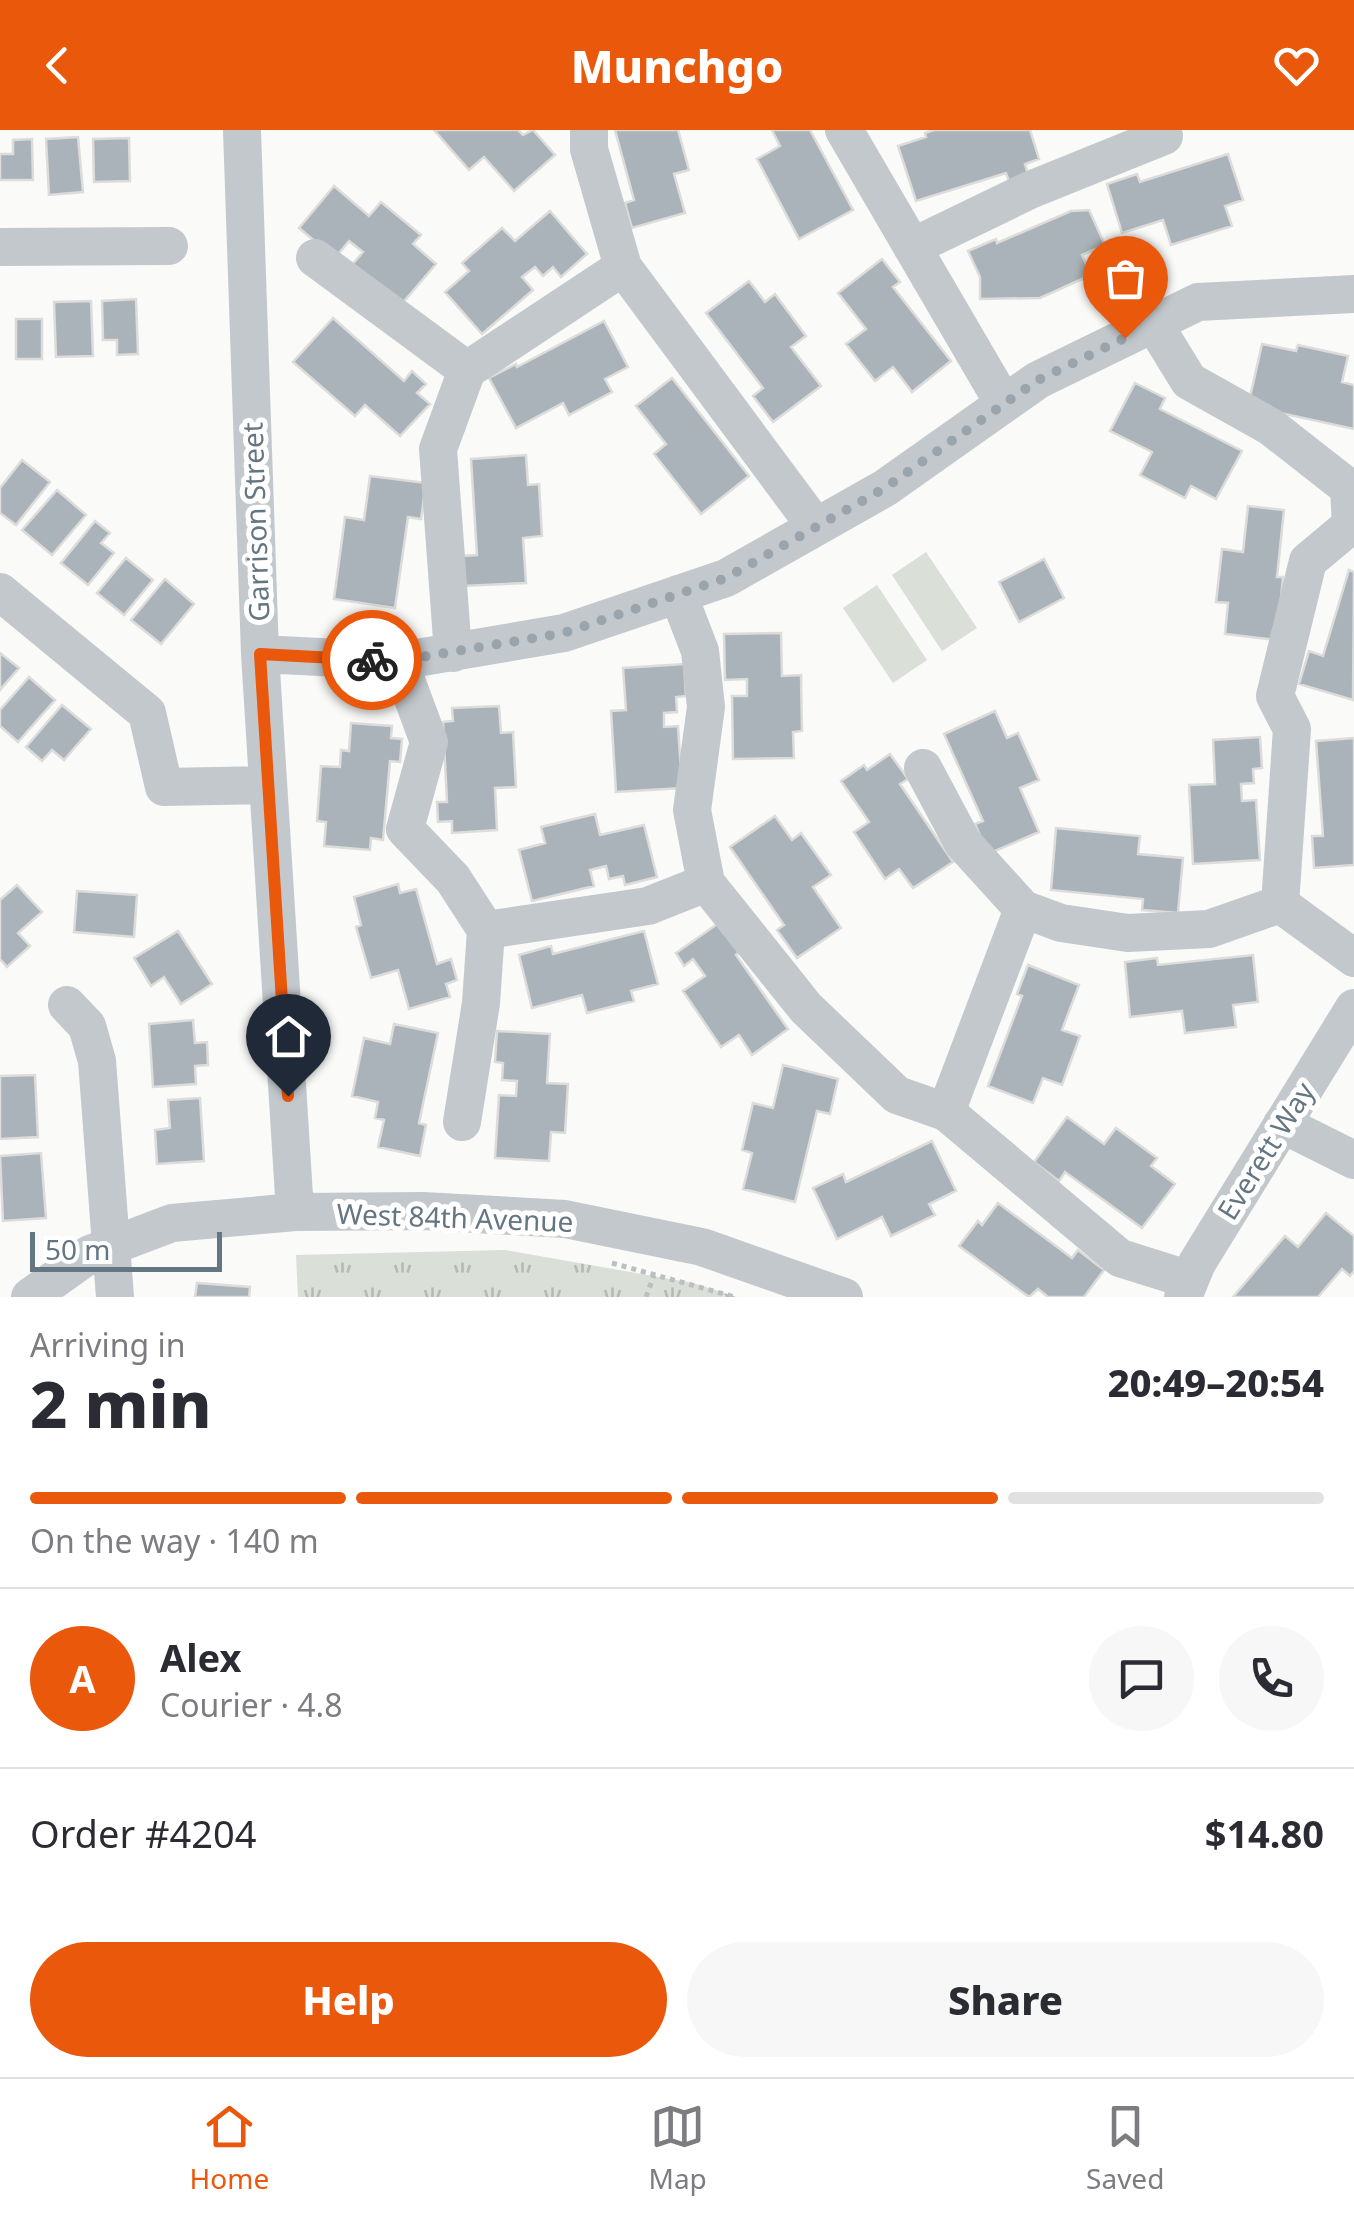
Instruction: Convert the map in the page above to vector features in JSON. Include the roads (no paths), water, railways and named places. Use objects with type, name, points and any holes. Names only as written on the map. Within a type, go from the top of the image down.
[{"type":"street","name":"Garrison Street","points":[[242,130],[260,654],[295,1212]]},
{"type":"street","points":[[589,130],[588,149],[623,268],[816,527]]},
{"type":"street","points":[[844,130],[1004,404]]},
{"type":"street","points":[[912,247],[1030,190],[1164,136]]},
{"type":"street","points":[[0,246],[169,246]]},
{"type":"street","points":[[315,258],[468,370]]},
{"type":"street","points":[[453,652],[438,450],[468,370],[623,268]]},
{"type":"street","points":[[260,654],[398,661],[564,633],[726,578],[885,488],[1038,380],[1198,302],[1354,294]]},
{"type":"street","points":[[1154,324],[1189,381],[1271,427],[1348,488],[1350,525],[1308,560],[1275,696],[1292,729],[1280,904]]},
{"type":"street","points":[[0,592],[147,713],[164,787],[268,785]]},
{"type":"street","points":[[678,594],[700,651],[706,707],[692,810],[706,883],[806,1008],[897,1095],[946,1112],[1120,1258],[1187,1288]]},
{"type":"street","points":[[398,661],[428,742],[405,828],[454,879],[486,930],[481,1003],[462,1122]]},
{"type":"street","points":[[923,768],[964,844],[1023,909],[1062,923],[1128,933],[1209,929],[1280,904]]},
{"type":"street","points":[[486,930],[648,906],[706,883]]},
{"type":"street","points":[[1280,904],[1354,958]]},
{"type":"street","points":[[946,1112],[1023,909]]},
{"type":"street","points":[[67,1005],[88,1026],[97,1061],[115,1297]]},
{"type":"street","name":"Everett Way","points":[[1187,1288],[1197,1263],[1354,1008]]},
{"type":"street","points":[[1282,1124],[1354,1160]]},
{"type":"street","name":"West 84th Avenue","points":[[30,1297],[90,1254],[172,1223],[295,1212],[423,1211],[565,1218],[702,1247],[844,1297]]}]
